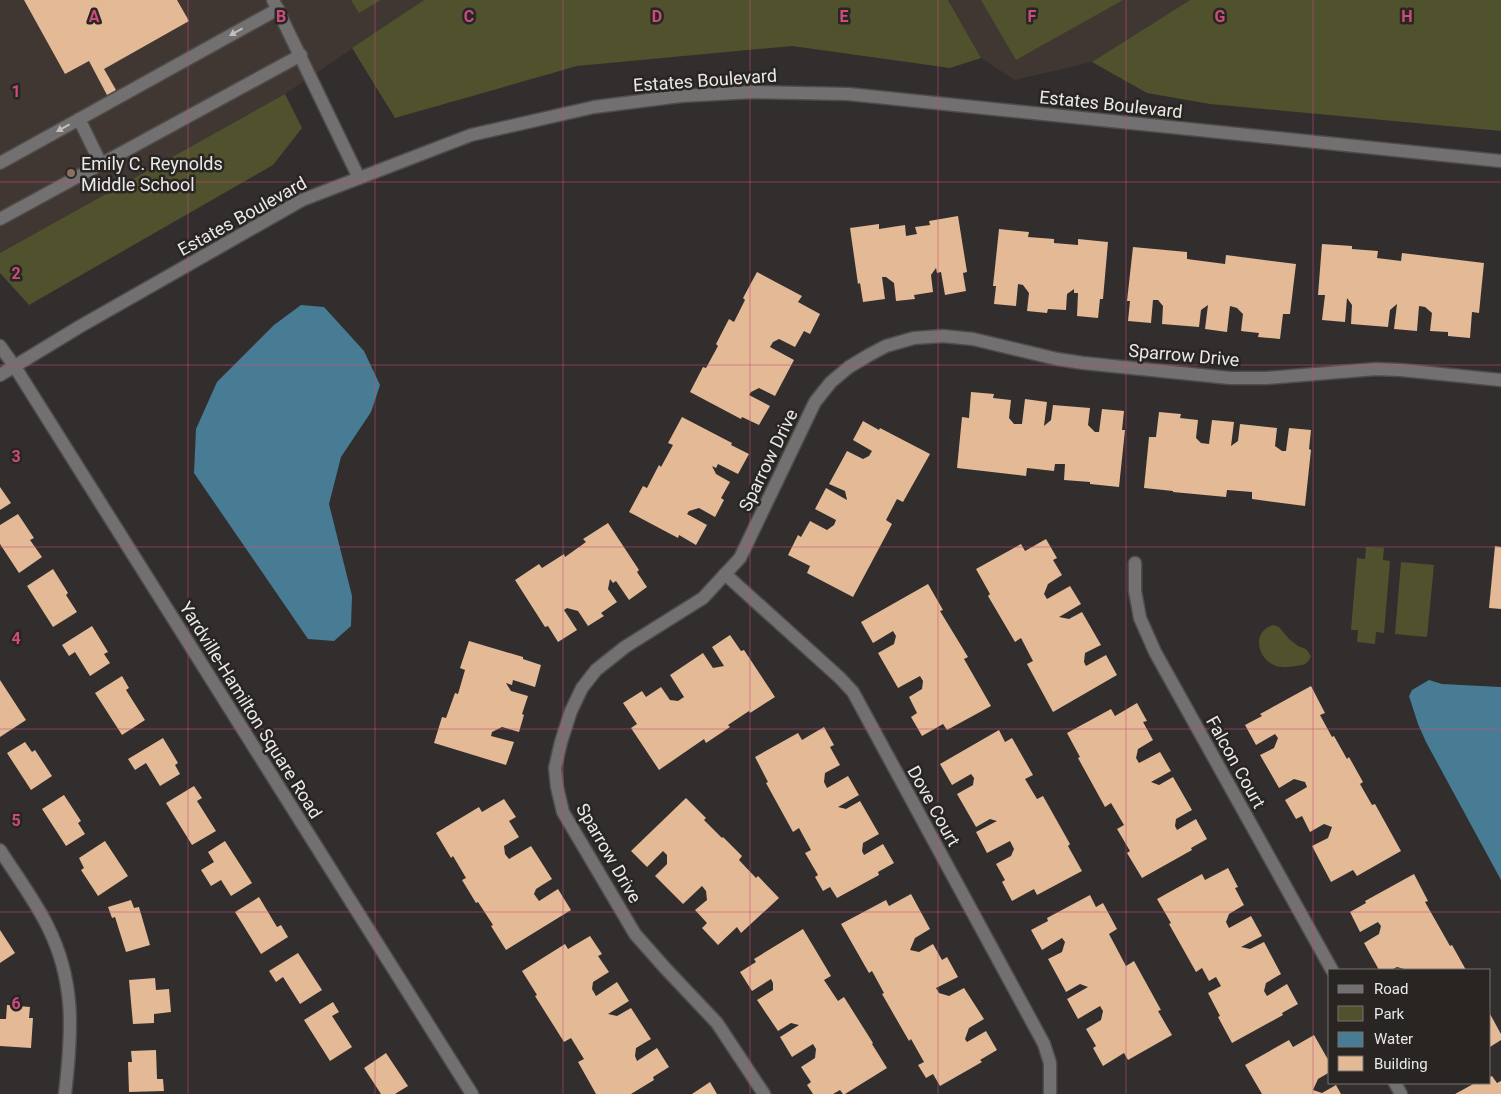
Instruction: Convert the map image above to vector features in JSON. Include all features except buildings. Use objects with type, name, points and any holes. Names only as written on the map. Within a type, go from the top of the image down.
[{"type":"street","points":[[0,163],[276,4],[359,178]]},
{"type":"street","points":[[0,219],[301,55]]},
{"type":"street","name":"Estates Boulevard","points":[[0,375],[79,327],[302,200],[471,135],[594,107],[681,96],[754,92],[848,94],[1501,161]]},
{"type":"street","points":[[79,119],[102,164]]},
{"type":"street","name":"Sparrow Drive","points":[[764,1094],[718,1023],[635,934],[563,812],[555,768],[571,711],[582,688],[596,670],[625,647],[703,598],[740,558],[815,402],[831,382],[849,367],[886,346],[914,338],[943,336],[973,339],[1057,359],[1083,363],[1230,378],[1266,378],[1376,369],[1501,380]]},
{"type":"street","name":"Yardville-Hamilton Square Road","points":[[0,346],[472,1094]]},
{"type":"street","name":"Falcon Court","points":[[1136,563],[1135,590],[1140,618],[1155,652],[1331,969]]},
{"type":"street","name":"Dove Court","points":[[725,574],[853,692],[1044,1044],[1050,1064],[1050,1094]]},
{"type":"street","points":[[0,850],[47,924],[61,958],[69,992],[72,1027],[65,1094]]},
{"type":"shaded area","name":"Emily C. Reynolds Middle School","points":[[0,0],[424,0],[285,94],[0,253]]},
{"type":"shaded area","points":[[948,0],[1190,0],[1092,62],[1015,80],[981,58]]},
{"type":"green space","points":[[351,0],[381,0],[359,13]]},
{"type":"green space","points":[[424,0],[948,0],[981,58],[950,68],[792,46],[577,66],[395,118],[352,48]]},
{"type":"green space","points":[[981,0],[1123,0],[1016,60]]},
{"type":"green space","points":[[1190,0],[1501,0],[1501,131],[1210,104],[1147,93],[1092,62]]},
{"type":"green space","points":[[285,94],[302,128],[273,165],[29,305],[0,273],[0,253]]},
{"type":"green space","points":[[1366,547],[1384,548],[1383,560],[1390,561],[1384,633],[1376,632],[1375,644],[1357,642],[1358,630],[1351,630],[1357,558],[1365,559]]},
{"type":"green space","points":[[1401,562],[1434,565],[1427,637],[1395,634]]},
{"type":"green space","points":[[1273,625],[1279,627],[1298,646],[1306,649],[1311,656],[1307,662],[1299,666],[1281,667],[1270,663],[1264,658],[1259,646],[1259,639],[1266,628]]},
{"type":"water","points":[[301,305],[324,307],[364,351],[380,385],[371,412],[341,457],[329,504],[352,596],[351,626],[334,641],[308,639],[194,473],[196,429],[217,382],[274,325]]},
{"type":"water","points":[[1429,680],[1442,684],[1501,687],[1501,880],[1418,724],[1409,696],[1412,690]]},
{"type":"place","name":"Emily C. Reynolds Middle School","points":[[71,173]]}]
